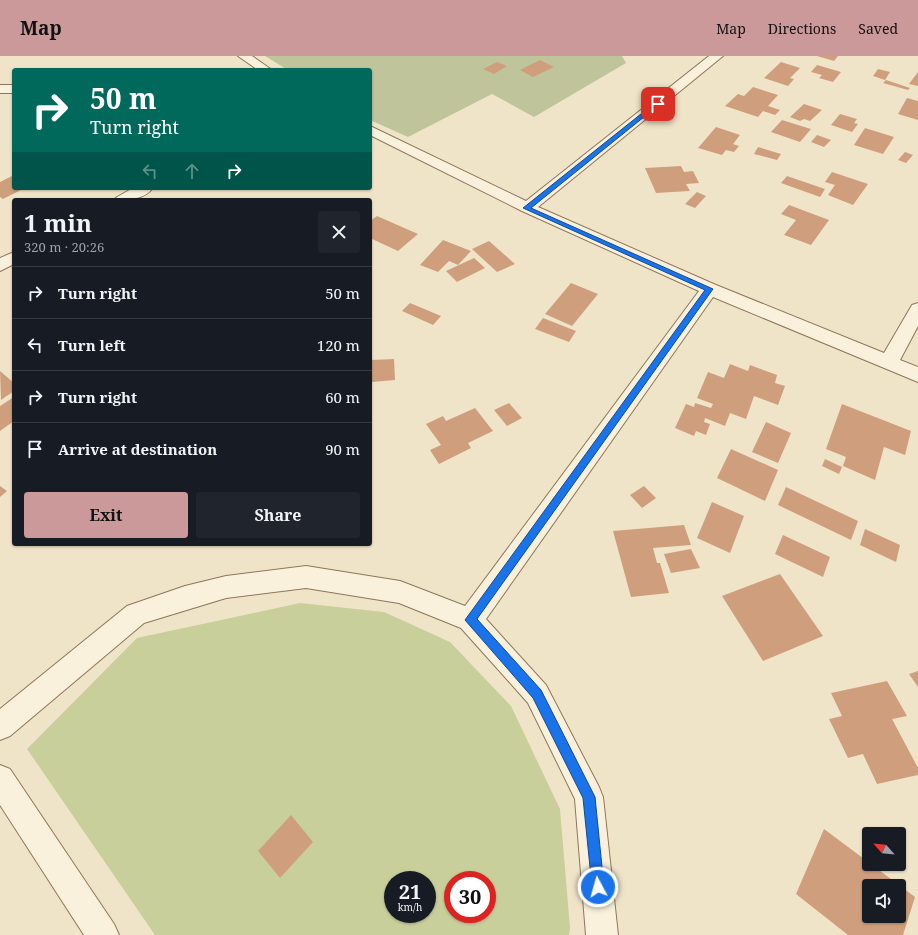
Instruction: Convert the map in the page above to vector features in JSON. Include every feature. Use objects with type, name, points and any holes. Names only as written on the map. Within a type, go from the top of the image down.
[{"type":"street","points":[[244,56],[263,68]]},
{"type":"street","points":[[527,208],[717,56]]},
{"type":"street","points":[[0,89],[12,89]]},
{"type":"street","points":[[372,131],[527,208],[710,289],[918,375]]},
{"type":"street","points":[[126,198],[140,190]]},
{"type":"street","points":[[0,265],[12,258]]},
{"type":"street","points":[[470,620],[710,289]]},
{"type":"street","points":[[889,362],[918,309]]},
{"type":"street","points":[[0,726],[136,614],[185,598],[226,587],[306,578],[400,592],[470,620],[537,694],[589,797],[602,935]]},
{"type":"street","points":[[0,779],[103,935]]},
{"type":"green space","points":[[265,56],[622,56],[626,63],[534,117],[492,94],[408,137],[372,121],[372,68],[285,68]]},
{"type":"green space","points":[[300,603],[384,612],[450,642],[511,706],[560,809],[570,928],[569,935],[155,935],[27,749],[137,638]]},
{"type":"building","points":[[817,56],[838,56],[834,61]]},
{"type":"building","points":[[540,60],[554,67],[533,77],[520,70]]},
{"type":"building","points":[[497,62],[507,66],[494,74],[483,69]]},
{"type":"building","points":[[781,62],[800,68],[790,78],[794,79],[788,86],[764,78]]},
{"type":"building","points":[[817,65],[841,72],[833,82],[819,78],[822,75],[811,72]]},
{"type":"building","points":[[878,69],[890,72],[885,80],[873,76]]},
{"type":"building","points":[[918,72],[918,86],[909,84]]},
{"type":"building","points":[[886,80],[910,88],[908,90],[883,83]]},
{"type":"building","points":[[753,87],[778,95],[768,106],[780,110],[775,115],[763,111],[758,117],[725,106],[738,94],[744,96]]},
{"type":"building","points":[[907,98],[918,101],[918,120],[898,114]]},
{"type":"building","points":[[804,104],[822,110],[810,121],[804,119],[800,121],[790,117]]},
{"type":"building","points":[[840,114],[857,119],[854,123],[858,124],[852,132],[831,125]]},
{"type":"building","points":[[782,120],[811,129],[800,142],[771,132]]},
{"type":"building","points":[[716,127],[740,135],[733,144],[739,146],[734,152],[726,150],[722,155],[698,148]]},
{"type":"building","points":[[865,128],[894,137],[883,154],[854,145]]},
{"type":"building","points":[[817,135],[831,140],[824,147],[811,142]]},
{"type":"building","points":[[758,147],[781,154],[777,160],[754,154]]},
{"type":"building","points":[[905,152],[913,155],[906,163],[898,160]]},
{"type":"building","points":[[681,166],[684,172],[693,171],[699,183],[686,184],[690,191],[656,193],[645,168]]},
{"type":"building","points":[[832,172],[868,184],[853,205],[828,195],[835,185],[825,182]]},
{"type":"building","points":[[12,176],[12,190],[21,190],[3,199],[0,197],[0,182]]},
{"type":"building","points":[[787,176],[825,189],[820,197],[781,183]]},
{"type":"building","points":[[697,192],[706,196],[695,208],[685,204]]},
{"type":"building","points":[[789,205],[829,220],[811,245],[784,235],[796,220],[781,214]]},
{"type":"building","points":[[377,216],[418,234],[398,251],[372,239],[372,220]]},
{"type":"building","points":[[443,240],[471,251],[458,265],[449,261],[438,272],[420,265]]},
{"type":"building","points":[[489,241],[515,264],[497,272],[472,249]]},
{"type":"building","points":[[474,258],[485,268],[457,282],[446,271]]},
{"type":"building","points":[[571,283],[598,294],[572,326],[545,314]]},
{"type":"building","points":[[410,303],[441,316],[433,325],[402,311]]},
{"type":"building","points":[[543,318],[576,331],[569,342],[535,329]]},
{"type":"building","points":[[394,359],[395,380],[372,382],[372,360]]},
{"type":"building","points":[[730,364],[748,371],[750,365],[777,375],[775,383],[785,386],[778,405],[754,396],[746,419],[730,413],[725,426],[705,418],[704,422],[710,424],[706,435],[696,431],[694,436],[675,428],[686,404],[694,407],[695,403],[711,408],[713,404],[697,398],[708,372],[724,378]]},
{"type":"building","points":[[0,371],[12,381],[12,392],[1,400]]},
{"type":"building","points":[[12,398],[12,422],[0,431],[0,406]]},
{"type":"building","points":[[509,403],[522,418],[507,426],[494,410]]},
{"type":"building","points":[[842,404],[911,431],[905,455],[884,447],[875,480],[843,466],[846,457],[826,449]]},
{"type":"building","points":[[475,408],[493,431],[468,443],[471,448],[439,464],[430,450],[441,445],[426,424],[443,416],[446,421]]},
{"type":"building","points":[[766,422],[791,433],[778,463],[752,452]]},
{"type":"building","points":[[731,449],[778,470],[765,501],[717,478]]},
{"type":"building","points":[[825,459],[842,467],[839,474],[822,466]]},
{"type":"building","points":[[0,486],[7,491],[0,497]]},
{"type":"building","points":[[644,486],[656,498],[642,508],[630,495]]},
{"type":"building","points":[[786,487],[858,521],[851,540],[778,505]]},
{"type":"building","points":[[712,502],[744,516],[730,553],[697,538]]},
{"type":"building","points":[[684,525],[691,545],[653,548],[657,563],[660,563],[669,593],[631,597],[613,531]]},
{"type":"building","points":[[865,529],[900,545],[896,562],[860,545]]},
{"type":"building","points":[[783,535],[830,557],[823,577],[775,554]]},
{"type":"building","points":[[691,549],[700,568],[671,573],[664,554]]},
{"type":"building","points":[[780,574],[823,636],[763,661],[722,596]]},
{"type":"building","points":[[918,671],[918,687],[909,674]]},
{"type":"building","points":[[887,681],[907,716],[892,719],[918,768],[918,775],[877,784],[863,754],[848,758],[829,719],[842,716],[831,693]]},
{"type":"building","points":[[291,815],[313,842],[280,878],[258,851]]},
{"type":"building","points":[[824,829],[862,857],[862,871],[880,871],[891,879],[862,879],[862,923],[906,923],[906,890],[915,897],[903,935],[848,935],[796,894]]},
{"type":"route","points":[[598,887],[589,797],[537,694],[470,620],[710,289],[527,208],[658,104]]}]
